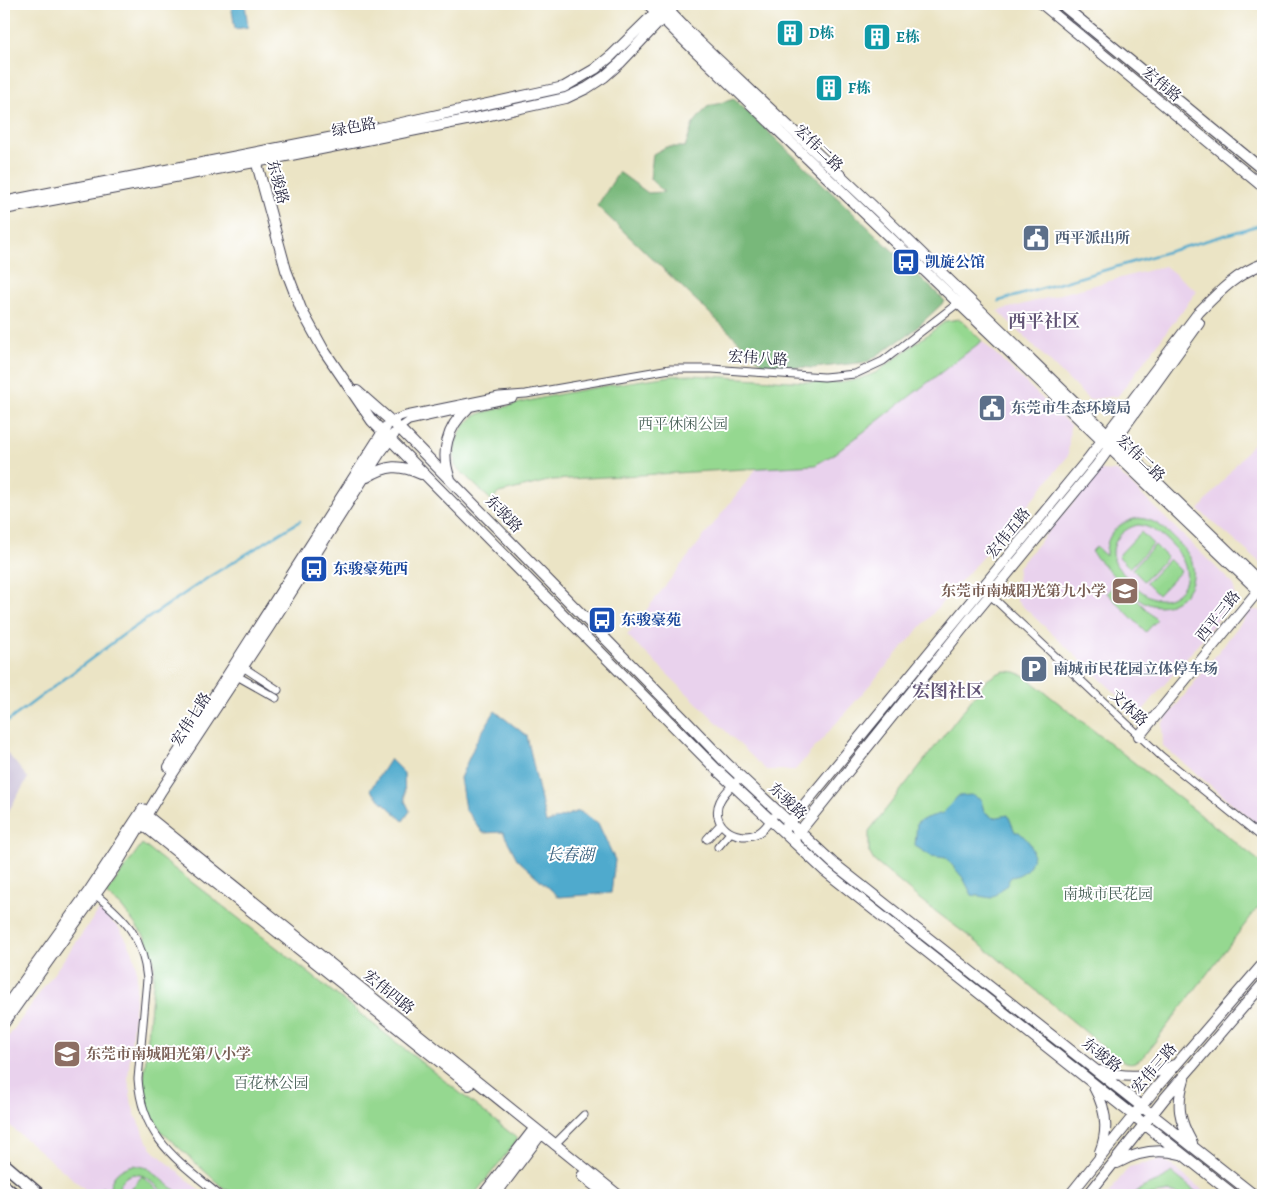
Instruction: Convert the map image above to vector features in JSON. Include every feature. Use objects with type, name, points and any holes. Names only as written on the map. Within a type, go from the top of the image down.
[{"type":"main road","points":[[4,1164],[40,1195]]},
{"type":"main road","points":[[4,1186],[15,1195]]},
{"type":"street","name":"宏伟二路","points":[[648,4],[665,8],[962,300],[1262,588]]},
{"type":"street","name":"宏伟路","points":[[1042,4],[1263,187]]},
{"type":"street","name":"宏伟路","points":[[1061,4],[1263,170]]},
{"type":"street","name":"绿色路","points":[[4,202],[476,118],[566,98],[604,77],[620,63],[665,8]]},
{"type":"street","name":"绿色路","points":[[4,209],[256,157]]},
{"type":"street","name":"东骏路","points":[[256,157],[286,270],[310,328],[372,421],[733,785],[825,871],[1234,1195]]},
{"type":"street","name":"宏伟五路","points":[[1109,441],[1199,312],[1219,292],[1240,276],[1263,264]]},
{"type":"street","name":"宏伟五路","points":[[782,831],[986,592],[1109,441],[1205,316],[1223,297],[1242,282],[1263,271]]},
{"type":"street","name":"宏伟八路","points":[[391,420],[406,415],[499,396],[526,394],[670,369],[712,369],[834,377],[855,374],[882,361],[962,300]]},
{"type":"street","name":"东骏路","points":[[345,381],[391,420],[741,777],[833,863],[1254,1195]]},
{"type":"street","name":"宏伟八路","points":[[399,428],[409,421],[500,402],[526,394]]},
{"type":"street","points":[[450,480],[445,457],[446,441],[456,420],[468,409]]},
{"type":"street","name":"宏伟七路","points":[[4,1009],[141,818],[240,672],[364,479],[387,436],[391,420]]},
{"type":"street","name":"宏伟七路","points":[[4,1023],[96,895],[141,818],[387,436],[399,428]]},
{"type":"street","points":[[364,479],[388,467],[403,467],[426,476]]},
{"type":"street","name":"西平三路","points":[[1139,736],[1262,588]]},
{"type":"street","name":"宏伟五路","points":[[800,832],[986,592]]},
{"type":"street","name":"文体路","points":[[986,592],[1161,756],[1263,838]]},
{"type":"street","points":[[240,672],[278,690]]},
{"type":"street","points":[[240,672],[276,698]]},
{"type":"street","points":[[741,777],[720,800],[717,809],[720,824],[730,833],[744,836],[756,834],[764,829],[777,811]]},
{"type":"street","name":"宏伟四路","points":[[141,818],[535,1134],[607,1195]]},
{"type":"street","points":[[707,839],[720,824]]},
{"type":"street","points":[[792,841],[800,832]]},
{"type":"street","points":[[718,847],[730,833]]},
{"type":"street","points":[[96,895],[129,926],[141,947],[145,962],[147,979],[138,1078],[144,1114],[162,1145],[185,1168],[219,1195]]},
{"type":"street","name":"宏伟三路","points":[[1070,1195],[1141,1106],[1263,964]]},
{"type":"street","name":"宏伟三路","points":[[1088,1195],[1152,1114],[1263,984]]},
{"type":"street","points":[[1096,1070],[1130,1077],[1147,1075],[1177,1063]]},
{"type":"street","points":[[1185,1075],[1179,1103],[1180,1119],[1193,1146]]},
{"type":"street","points":[[1092,1082],[1100,1097],[1106,1130],[1098,1160]]},
{"type":"street","points":[[554,1145],[584,1115]]},
{"type":"street","points":[[482,1195],[535,1134]]},
{"type":"street","points":[[495,1195],[535,1134]]},
{"type":"street","name":"宏伟四路","points":[[535,1134],[554,1145],[618,1195]]},
{"type":"street","points":[[1112,1166],[1131,1155],[1150,1151],[1169,1151],[1184,1155]]},
{"type":"shaded area","points":[[1165,266],[1197,291],[1118,396],[1089,400],[998,311]]},
{"type":"shaded area","points":[[982,341],[1070,425],[1068,456],[1028,505],[795,770],[766,770],[627,635],[757,468],[815,465],[836,453]]},
{"type":"shaded area","points":[[1263,431],[1263,565],[1199,510]]},
{"type":"shaded area","name":"东莞市南城阳光第九小学","points":[[1101,470],[1117,471],[1234,585],[1235,597],[1139,715],[1016,600],[1018,567]]},
{"type":"shaded area","points":[[1251,610],[1259,610],[1263,614],[1263,829],[1163,746],[1162,724]]},
{"type":"shaded area","points":[[4,749],[28,778],[4,819]]},
{"type":"shaded area","name":"东莞市南城阳光第八小学","points":[[99,910],[118,927],[125,937],[132,950],[136,964],[137,979],[128,1079],[136,1117],[147,1141],[155,1152],[205,1195],[92,1195],[4,1121],[4,1043]]},
{"type":"shaded area","points":[[1163,1159],[1209,1195],[1107,1195],[1129,1167]]},
{"type":"green space","points":[[734,99],[945,301],[912,332],[867,362],[813,368],[764,365],[597,206],[619,172],[648,193],[664,192],[650,179],[653,154],[666,147],[685,147],[693,124],[707,107]]},
{"type":"green space","name":"西平休闲公园","points":[[960,319],[982,341],[836,453],[815,465],[552,480],[499,493],[491,500],[455,466],[457,440],[463,428],[472,418],[482,413],[564,393],[671,376],[691,375],[824,383],[851,381],[877,372],[946,321]]},
{"type":"green space","points":[[1138,518],[1160,525],[1180,544],[1190,558],[1194,572],[1192,582],[1188,591],[1173,603],[1164,606],[1144,602],[1124,586],[1091,552],[1096,547],[1106,556],[1110,536],[1118,527]],"holes":[[[1138,525],[1160,534],[1171,544],[1180,555],[1185,566],[1186,578],[1182,589],[1165,599],[1154,598],[1140,590],[1119,569],[1114,558],[1114,545],[1121,534]]]},
{"type":"green space","points":[[1141,532],[1153,544],[1130,568],[1118,556]]},
{"type":"green space","points":[[1155,545],[1167,557],[1144,581],[1132,569]]},
{"type":"green space","points":[[1169,559],[1181,571],[1158,595],[1146,583]]},
{"type":"green space","points":[[1118,581],[1157,620],[1146,632],[1107,593]]},
{"type":"green space","name":"南城市民花园","points":[[1005,671],[1023,675],[1263,864],[1263,901],[1144,1056],[1136,1062],[1125,1062],[1113,1055],[995,956],[922,901],[874,861],[869,852],[869,831],[987,680]]},
{"type":"green space","name":"百花林公园","points":[[142,844],[276,947],[518,1139],[474,1195],[238,1195],[222,1187],[162,1132],[149,1110],[143,1089],[155,963],[145,937],[121,906],[106,894]]},
{"type":"green space","points":[[134,1165],[148,1168],[181,1195],[167,1195],[148,1179],[138,1174],[124,1179],[118,1190],[118,1195],[96,1194],[102,1187],[109,1192],[111,1182],[116,1174],[124,1168]]},
{"type":"green space","points":[[1171,1172],[1200,1195],[1180,1195],[1169,1192],[1152,1195],[1133,1195],[1143,1187],[1163,1179]]},
{"type":"green space","points":[[142,1176],[164,1195],[126,1195]]},
{"type":"water","points":[[231,4],[245,4],[248,27],[235,29]]},
{"type":"water","name":"长春湖","points":[[495,711],[527,736],[546,823],[579,811],[598,823],[615,860],[611,893],[559,897],[517,859],[503,832],[483,833],[465,809],[460,778],[477,740]]},
{"type":"water","points":[[390,759],[404,773],[405,801],[410,811],[403,821],[370,790]]},
{"type":"water","points":[[972,795],[981,800],[984,811],[993,818],[1008,815],[1015,832],[1019,832],[1027,840],[1032,850],[1033,856],[1030,866],[1017,876],[1011,877],[1006,885],[992,898],[972,895],[963,878],[946,858],[931,856],[915,846],[917,823],[943,813],[958,796]]},
{"type":"waterway","points":[[999,301],[1263,224]]},
{"type":"waterway","points":[[4,724],[123,635],[212,575],[300,521]]},
{"type":"place","name":"D栋","points":[[790,33]]},
{"type":"place","name":"E栋","points":[[877,37]]},
{"type":"place","name":"F栋","points":[[829,88]]},
{"type":"place","name":"西平派出所","points":[[1036,238]]},
{"type":"place","name":"凯旋公馆","points":[[906,262]]},
{"type":"place","name":"东莞市生态环境局","points":[[992,408]]},
{"type":"place","name":"东骏豪苑西","points":[[314,569]]},
{"type":"place","name":"东莞市南城阳光第九小学","points":[[1125,591]]},
{"type":"place","name":"东骏豪苑","points":[[602,620]]},
{"type":"place","name":"南城市民花园立体停车场","points":[[1034,669]]},
{"type":"place","name":"东莞市南城阳光第八小学","points":[[67,1054]]},
{"type":"district","name":"西平社区","points":[[1044,321]]},
{"type":"district","name":"宏图社区","points":[[948,691]]}]
